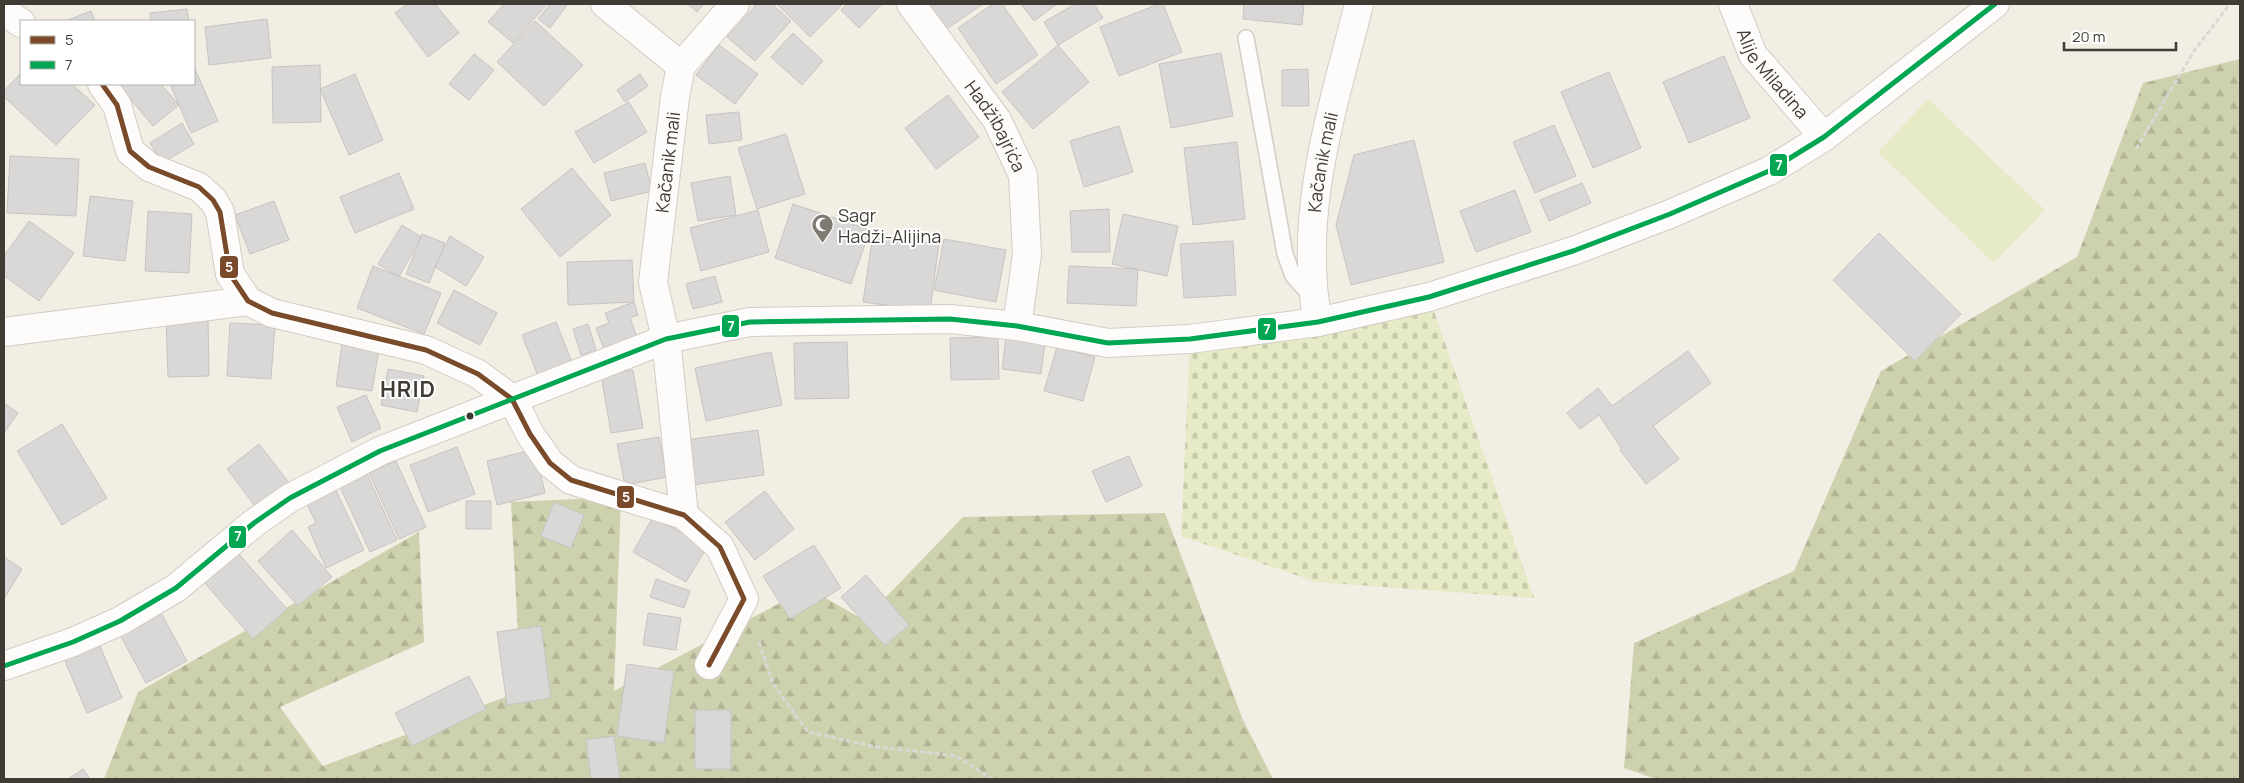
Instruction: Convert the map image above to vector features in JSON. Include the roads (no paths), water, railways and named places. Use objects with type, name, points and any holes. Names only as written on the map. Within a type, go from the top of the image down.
[{"type":"street","points":[[604,4],[681,66],[735,4]]},
{"type":"street","name":"Hadžibajrića","points":[[911,4],[997,120],[1023,174],[1027,254],[1017,326]]},
{"type":"street","name":"Kačanik mali","points":[[1316,310],[1313,220],[1321,154],[1359,4]]},
{"type":"street","name":"Alije Miladina","points":[[1733,4],[1753,55],[1824,137]]},
{"type":"street","points":[[4,666],[72,642],[120,621],[176,588],[254,523],[290,498],[380,451],[666,339],[750,322],[950,319],[1017,326],[1108,343],[1190,339],[1316,310],[1429,297],[1573,251],[1670,214],[1769,171],[1824,137],[1995,4]]},
{"type":"street","points":[[4,11],[20,22]]},
{"type":"street","name":"Kačanik mali","points":[[681,66],[675,97],[653,282],[666,339],[684,516]]},
{"type":"street","points":[[103,85],[117,105],[130,151],[149,168],[199,187],[213,200],[220,212],[230,274],[248,301],[272,313],[426,350],[478,374],[512,399],[530,434],[550,463],[572,480],[684,516],[720,547],[744,599],[709,665]]},
{"type":"street","points":[[4,332],[248,301]]},
{"type":"lane","points":[[1246,38],[1285,254],[1293,276],[1316,310]]},
{"type":"place","name":"Sagr Hadži-Alijina","points":[[822,244]]},
{"type":"district","name":"HRID","points":[[408,389]]}]
